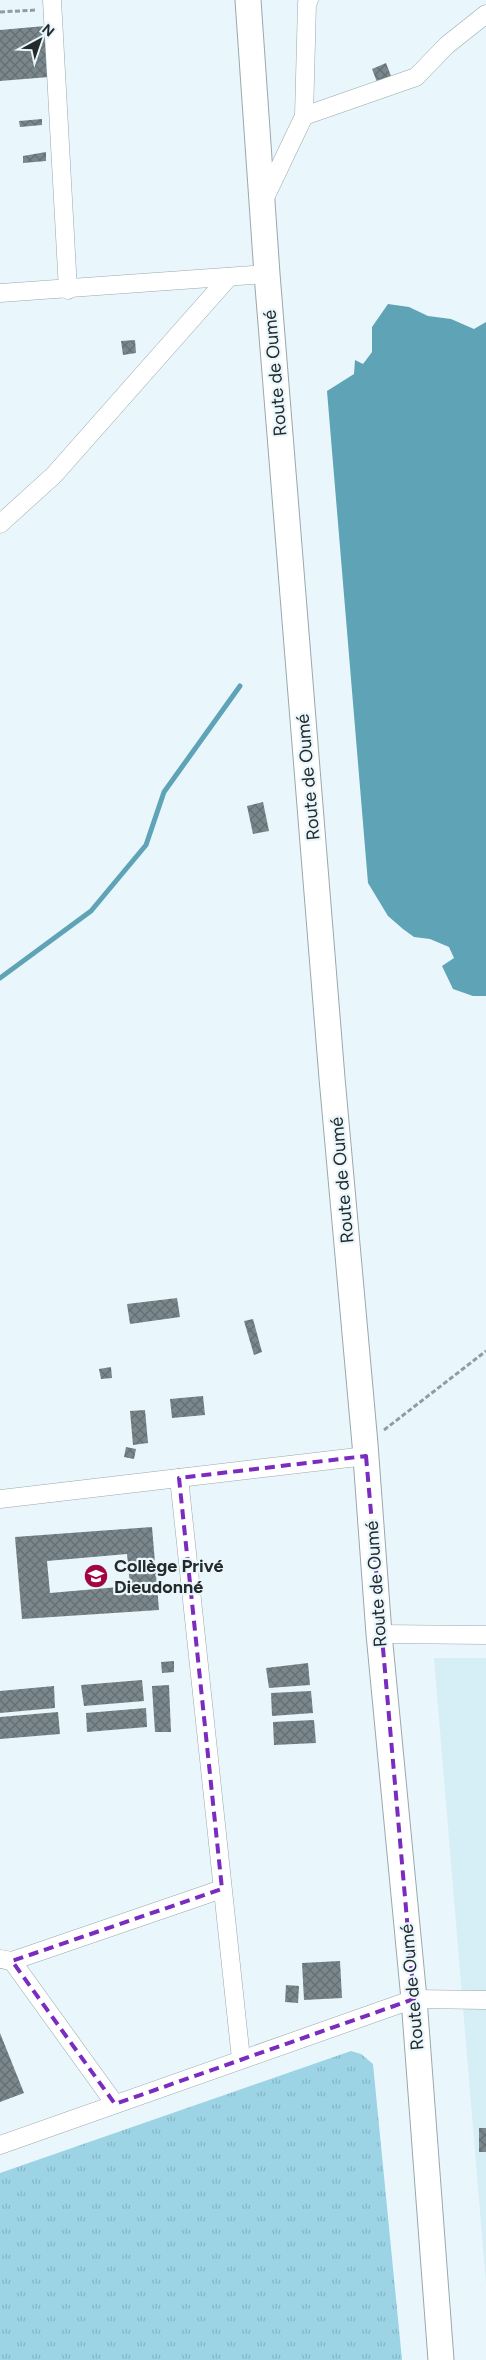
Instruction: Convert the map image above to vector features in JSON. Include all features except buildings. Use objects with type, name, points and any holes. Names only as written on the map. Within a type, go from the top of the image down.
[{"type":"main road","name":"Route de Oumé","points":[[248,0],[267,274],[332,1078],[366,1450],[379,1634],[414,1999],[441,2360]]},
{"type":"street","points":[[262,206],[304,116],[306,3],[309,0]]},
{"type":"street","points":[[52,4],[68,290]]},
{"type":"street","points":[[304,116],[416,77],[447,45],[486,14]]},
{"type":"street","points":[[0,293],[68,290],[267,274]]},
{"type":"street","points":[[0,524],[54,476],[229,277]]},
{"type":"street","points":[[0,1499],[179,1478],[366,1450]]},
{"type":"street","points":[[179,1478],[241,2060]]},
{"type":"street","points":[[379,1634],[486,1636]]},
{"type":"street","points":[[115,2104],[6,1960],[222,1889]]},
{"type":"street","points":[[0,2145],[414,1999],[486,2000]]},
{"type":"path","points":[[0,12],[52,4]]},
{"type":"path","points":[[366,1450],[486,1351]]},
{"type":"highlighted area","points":[[366,1456],[414,1999],[115,2104],[12,1961],[222,1889],[179,1478]]},
{"type":"shaded area","points":[[388,304],[409,307],[428,316],[451,319],[474,329],[486,322],[486,996],[473,996],[453,989],[442,966],[454,958],[449,947],[430,939],[414,937],[403,929],[388,916],[368,883],[327,391],[354,374],[355,360],[363,364],[372,352],[372,327]]},
{"type":"shaded area","points":[[434,1658],[486,1658],[486,2283]]},
{"type":"green space","points":[[351,2051],[361,2054],[373,2064],[402,2360],[0,2360],[0,2173]]},
{"type":"waterway","points":[[0,978],[91,911],[146,845],[164,792],[240,686]]},
{"type":"place","name":"Collège Privé Dieudonné","points":[[96,1576]]}]
